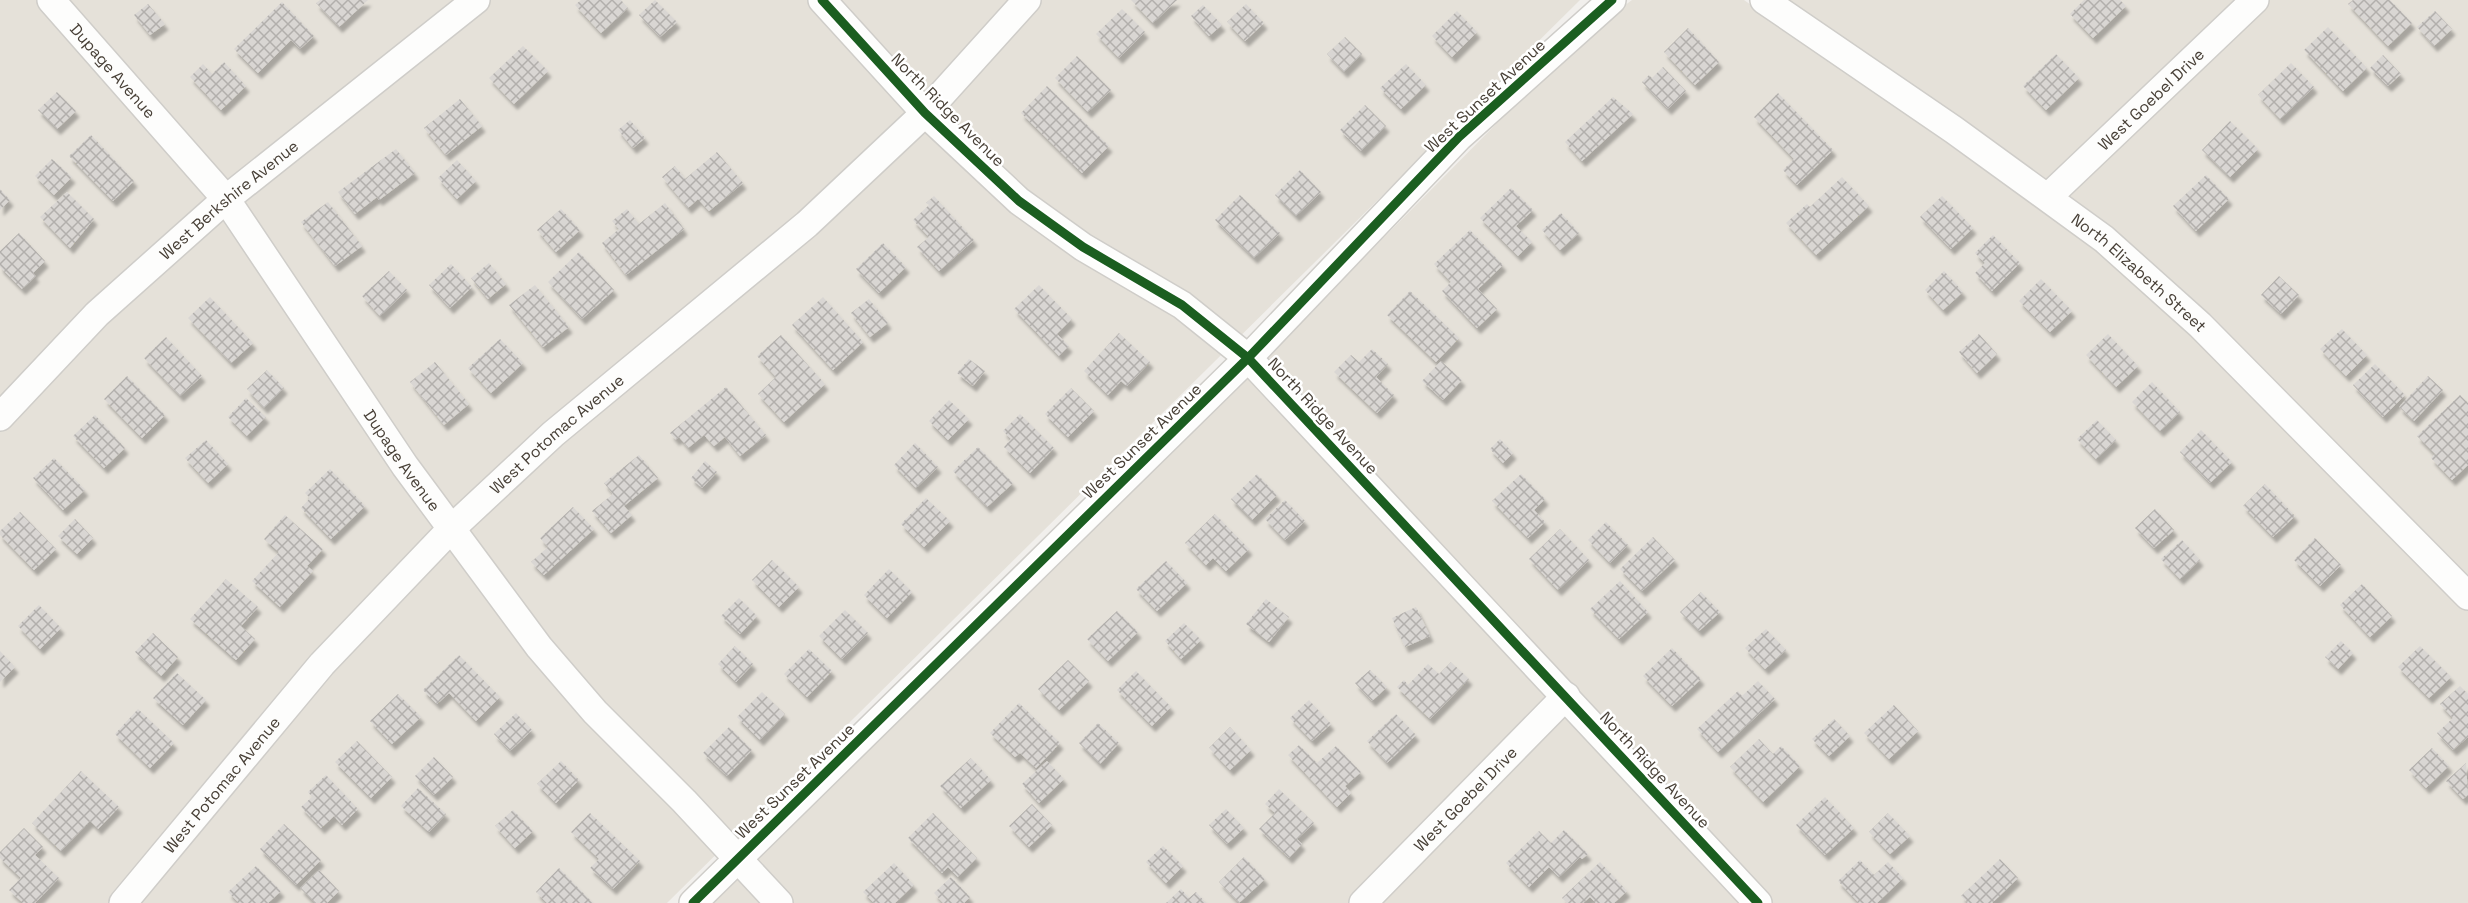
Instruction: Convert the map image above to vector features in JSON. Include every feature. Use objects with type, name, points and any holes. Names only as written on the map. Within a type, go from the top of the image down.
[{"type":"street","name":"Dupage Avenue","points":[[51,0],[226,199],[405,466],[539,646],[595,712],[779,903]]},
{"type":"street","name":"West Berkshire Avenue","points":[[0,417],[98,314],[226,199],[476,0]]},
{"type":"street","name":"North Ridge Avenue","points":[[822,0],[926,113],[1019,201],[1083,248],[1182,305],[1248,358],[1758,903]]},
{"type":"street","name":"West Potomac Avenue","points":[[123,903],[322,664],[451,530],[553,434],[807,224],[926,113],[1027,0]]},
{"type":"street","name":"West Sunset Avenue","points":[[693,903],[1248,358],[1460,137],[1612,0]]},
{"type":"street","name":"North Elizabeth Street","points":[[1764,0],[2048,197],[2104,239],[2200,325],[2468,596]]},
{"type":"street","name":"West Goebel Drive","points":[[2048,197],[2255,0]]},
{"type":"street","name":"West Goebel Drive","points":[[1363,903],[1566,696]]},
{"type":"shaded area","points":[[0,0],[1580,0],[667,903],[0,903]]},
{"type":"shaded area","points":[[1632,0],[1744,0],[2036,206],[2142,286],[2468,610],[2468,903],[710,903],[1244,379],[1581,38]]},
{"type":"shaded area","points":[[1785,0],[2468,0],[2468,579],[2210,314],[2065,198]]},
{"type":"building","points":[[320,0],[368,0],[339,27],[316,3]]},
{"type":"building","points":[[581,0],[621,0],[628,8],[601,33],[575,5]]},
{"type":"building","points":[[655,0],[677,22],[660,37],[639,15]]},
{"type":"building","points":[[1131,0],[1177,0],[1153,23]]},
{"type":"building","points":[[2084,0],[2120,0],[2126,6],[2093,38],[2070,14]]},
{"type":"building","points":[[2353,0],[2390,0],[2412,23],[2388,46],[2348,4]]},
{"type":"building","points":[[282,2],[314,36],[300,49],[291,40],[258,73],[234,49]]},
{"type":"building","points":[[148,4],[165,24],[150,35],[134,15]]},
{"type":"building","points":[[1246,4],[1264,23],[1245,41],[1227,22]]},
{"type":"building","points":[[1203,5],[1222,25],[1209,36],[1191,16]]},
{"type":"building","points":[[1122,9],[1145,32],[1119,58],[1096,34]]},
{"type":"building","points":[[1457,11],[1477,32],[1452,57],[1432,36]]},
{"type":"building","points":[[2435,11],[2452,29],[2434,46],[2417,27]]},
{"type":"building","points":[[2328,27],[2367,68],[2343,91],[2304,50]]},
{"type":"building","points":[[1688,28],[1719,62],[1695,85],[1664,52]]},
{"type":"building","points":[[1345,37],[1362,54],[1344,72],[1327,54]]},
{"type":"building","points":[[523,46],[548,71],[514,104],[489,78]]},
{"type":"building","points":[[2056,54],[2079,78],[2046,110],[2023,86]]},
{"type":"building","points":[[2383,55],[2401,74],[2388,86],[2370,68]]},
{"type":"building","points":[[1077,56],[1111,90],[1088,112],[1055,78]]},
{"type":"building","points":[[224,62],[246,86],[221,110],[190,77],[203,64],[212,74]]},
{"type":"building","points":[[2291,63],[2314,87],[2280,119],[2258,95]]},
{"type":"building","points":[[1406,64],[1426,85],[1401,109],[1380,88]]},
{"type":"building","points":[[1663,67],[1686,91],[1668,109],[1642,82],[1649,75],[1652,78]]},
{"type":"building","points":[[1047,86],[1109,146],[1082,173],[1021,113]]},
{"type":"building","points":[[57,92],[76,111],[57,129],[38,110]]},
{"type":"building","points":[[1778,93],[1833,150],[1797,185],[1783,170],[1794,159],[1754,117]]},
{"type":"building","points":[[1613,97],[1633,114],[1582,161],[1565,142]]},
{"type":"building","points":[[460,99],[482,126],[446,155],[424,128]]},
{"type":"building","points":[[1365,105],[1386,126],[1361,151],[1340,130]]},
{"type":"building","points":[[630,120],[645,138],[633,148],[618,130]]},
{"type":"building","points":[[2230,121],[2258,149],[2230,177],[2202,150]]},
{"type":"building","points":[[91,135],[134,181],[113,201],[69,156]]},
{"type":"building","points":[[396,149],[415,173],[379,200],[377,197],[355,214],[338,192]]},
{"type":"building","points":[[717,152],[743,183],[709,211],[698,199],[688,208],[662,177],[675,166],[685,179]]},
{"type":"building","points":[[52,159],[72,177],[54,195],[35,176]]},
{"type":"building","points":[[457,160],[476,181],[457,199],[438,178]]},
{"type":"building","points":[[1300,170],[1321,192],[1296,216],[1275,195]]},
{"type":"building","points":[[2206,175],[2229,199],[2196,231],[2173,206]]},
{"type":"building","points":[[1842,177],[1869,206],[1816,255],[1786,223],[1807,204],[1810,207]]},
{"type":"building","points":[[1511,188],[1533,210],[1516,226],[1532,242],[1518,256],[1480,218]]},
{"type":"building","points":[[0,189],[10,200],[0,210]]},
{"type":"building","points":[[67,192],[94,219],[70,248],[40,217]]},
{"type":"building","points":[[1240,195],[1280,233],[1254,258],[1215,220]]},
{"type":"building","points":[[934,196],[974,240],[939,271],[917,247],[929,237],[913,220],[929,205],[926,203]]},
{"type":"building","points":[[1942,196],[1973,228],[1951,249],[1920,217]]},
{"type":"building","points":[[328,202],[362,246],[335,266],[301,222]]},
{"type":"building","points":[[665,203],[684,229],[626,275],[602,243],[619,229],[612,221],[627,209],[639,224]]},
{"type":"building","points":[[561,209],[580,230],[556,252],[537,230]]},
{"type":"building","points":[[1561,213],[1579,233],[1560,250],[1542,230]]},
{"type":"building","points":[[1470,230],[1503,265],[1478,289],[1497,309],[1477,328],[1442,291],[1451,282],[1434,264]]},
{"type":"building","points":[[19,233],[45,261],[33,273],[36,276],[22,289],[0,267],[0,251]]},
{"type":"building","points":[[1993,235],[2020,263],[1992,291],[1975,273],[1985,263],[1975,253]]},
{"type":"building","points":[[883,243],[906,267],[879,293],[856,269]]},
{"type":"building","points":[[579,252],[614,290],[582,319],[548,282]]},
{"type":"building","points":[[489,263],[506,284],[488,299],[471,278]]},
{"type":"building","points":[[451,264],[472,287],[450,308],[429,285]]},
{"type":"building","points":[[389,271],[407,290],[380,316],[362,296]]},
{"type":"building","points":[[1944,271],[1963,292],[1943,310],[1925,290]]},
{"type":"building","points":[[2279,276],[2299,295],[2281,314],[2261,295]]},
{"type":"building","points":[[2041,279],[2072,311],[2050,332],[2019,301]]},
{"type":"building","points":[[535,285],[569,327],[543,347],[509,305]]},
{"type":"building","points":[[1039,285],[1072,319],[1057,334],[1069,346],[1059,356],[1014,309]]},
{"type":"building","points":[[1410,291],[1459,338],[1436,362],[1387,315]]},
{"type":"building","points":[[210,297],[253,343],[231,363],[188,318]]},
{"type":"building","points":[[823,297],[863,342],[833,370],[792,325]]},
{"type":"building","points":[[869,299],[888,323],[870,337],[851,313]]},
{"type":"building","points":[[2342,329],[2367,355],[2346,376],[2320,349]]},
{"type":"building","points":[[1119,333],[1150,362],[1127,386],[1121,381],[1108,395],[1084,371]]},
{"type":"building","points":[[1979,334],[1997,354],[1977,373],[1959,352]]},
{"type":"building","points":[[2108,334],[2138,366],[2116,387],[2086,355]]},
{"type":"building","points":[[781,335],[825,384],[784,422],[758,394],[776,377],[757,356]]},
{"type":"building","points":[[166,337],[202,376],[180,396],[144,358]]},
{"type":"building","points":[[500,339],[523,363],[491,393],[468,368]]},
{"type":"building","points":[[1372,349],[1388,364],[1376,377],[1394,395],[1377,413],[1334,372],[1351,355],[1359,362]]},
{"type":"building","points":[[969,359],[985,371],[973,386],[957,373]]},
{"type":"building","points":[[1441,361],[1462,380],[1443,400],[1422,381]]},
{"type":"building","points":[[435,362],[469,404],[444,425],[410,382]]},
{"type":"building","points":[[2375,364],[2405,395],[2383,417],[2353,385]]},
{"type":"building","points":[[267,370],[284,388],[264,408],[247,389]]},
{"type":"building","points":[[127,376],[165,415],[142,438],[104,399]]},
{"type":"building","points":[[2428,376],[2443,390],[2414,421],[2399,407]]},
{"type":"building","points":[[2152,382],[2180,412],[2160,431],[2132,402]]},
{"type":"building","points":[[726,387],[766,435],[740,456],[725,437],[714,446],[704,435],[688,448],[679,437],[676,440],[670,433]]},
{"type":"building","points":[[1071,388],[1094,411],[1068,437],[1045,414]]},
{"type":"building","points":[[2460,395],[2468,403],[2468,465],[2452,480],[2431,458],[2435,454],[2417,436]]},
{"type":"building","points":[[246,398],[266,417],[247,436],[228,417]]},
{"type":"building","points":[[949,400],[969,419],[948,440],[929,421]]},
{"type":"building","points":[[1020,414],[1054,448],[1030,473],[1004,447],[1011,439],[1003,431]]},
{"type":"building","points":[[95,415],[125,448],[104,468],[73,436]]},
{"type":"building","points":[[2097,420],[2116,440],[2096,459],[2077,439]]},
{"type":"building","points":[[2201,430],[2232,462],[2210,483],[2180,452]]},
{"type":"building","points":[[1500,439],[1513,453],[1503,463],[1490,449]]},
{"type":"building","points":[[206,440],[228,464],[208,483],[185,458]]},
{"type":"building","points":[[915,443],[938,467],[916,488],[894,465]]},
{"type":"building","points":[[978,447],[1013,483],[987,507],[953,471]]},
{"type":"building","points":[[639,455],[658,478],[624,506],[632,515],[611,533],[592,511],[613,494],[604,483]]},
{"type":"building","points":[[54,458],[85,490],[63,510],[33,478]]},
{"type":"building","points":[[705,461],[717,472],[702,488],[691,478]]},
{"type":"building","points":[[330,469],[365,506],[331,539],[301,508],[310,498],[305,493]]},
{"type":"building","points":[[1257,474],[1277,495],[1252,520],[1231,499]]},
{"type":"building","points":[[1521,474],[1545,499],[1534,510],[1545,522],[1528,538],[1492,501]]},
{"type":"building","points":[[2265,484],[2295,516],[2273,537],[2243,506]]},
{"type":"building","points":[[926,498],[950,521],[924,547],[901,524]]},
{"type":"building","points":[[1285,500],[1305,521],[1285,540],[1265,519]]},
{"type":"building","points":[[573,507],[594,529],[544,575],[531,562],[548,547],[540,538]]},
{"type":"building","points":[[2155,509],[2174,530],[2154,548],[2135,528]]},
{"type":"building","points":[[20,512],[56,549],[34,570],[0,535],[0,531]]},
{"type":"building","points":[[1215,514],[1249,549],[1226,571],[1213,558],[1206,565],[1185,543]]},
{"type":"building","points":[[285,515],[323,549],[307,566],[313,571],[280,607],[252,581],[279,552],[264,539]]},
{"type":"building","points":[[75,519],[93,538],[77,554],[58,536]]},
{"type":"building","points":[[1606,522],[1628,545],[1610,563],[1588,540]]},
{"type":"building","points":[[1560,529],[1589,560],[1558,590],[1529,559]]},
{"type":"building","points":[[1653,537],[1675,560],[1642,591],[1620,569]]},
{"type":"building","points":[[2315,538],[2341,565],[2320,586],[2294,560]]},
{"type":"building","points":[[2182,540],[2200,560],[2180,579],[2161,559]]},
{"type":"building","points":[[772,560],[799,587],[779,607],[752,580]]},
{"type":"building","points":[[1166,561],[1187,583],[1157,611],[1136,589]]},
{"type":"building","points":[[889,569],[912,592],[887,618],[864,595]]},
{"type":"building","points":[[226,579],[258,607],[241,626],[255,639],[236,660],[190,619]]},
{"type":"building","points":[[1620,581],[1648,612],[1619,639],[1590,609]]},
{"type":"building","points":[[2362,584],[2392,616],[2370,637],[2340,605]]},
{"type":"building","points":[[1701,592],[1720,612],[1699,631],[1680,612]]},
{"type":"building","points":[[739,598],[757,616],[740,634],[721,616]]},
{"type":"building","points":[[1266,599],[1289,617],[1269,642],[1246,624]]},
{"type":"building","points":[[39,605],[61,628],[40,649],[18,626]]},
{"type":"building","points":[[1416,607],[1430,636],[1405,647],[1392,618]]},
{"type":"building","points":[[845,610],[868,633],[842,659],[819,636]]},
{"type":"building","points":[[1117,611],[1138,632],[1108,661],[1087,639]]},
{"type":"building","points":[[1184,623],[1201,640],[1181,659],[1165,641]]},
{"type":"building","points":[[1766,629],[1786,650],[1765,669],[1745,648]]},
{"type":"building","points":[[153,633],[178,657],[161,676],[135,652]]},
{"type":"building","points":[[2341,641],[2353,653],[2338,669],[2325,657]]},
{"type":"building","points":[[735,646],[753,664],[736,682],[718,664]]},
{"type":"building","points":[[2420,646],[2451,677],[2429,698],[2398,667]]},
{"type":"building","points":[[1672,648],[1701,679],[1672,706],[1643,676]]},
{"type":"building","points":[[809,649],[832,671],[807,697],[784,674]]},
{"type":"building","points":[[0,651],[15,667],[0,682]]},
{"type":"building","points":[[459,655],[500,697],[476,721],[449,693],[437,704],[423,690]]},
{"type":"building","points":[[1068,660],[1089,681],[1059,710],[1038,689]]},
{"type":"building","points":[[1451,662],[1469,679],[1430,719],[1397,687],[1404,680],[1408,685],[1428,664],[1439,674]]},
{"type":"building","points":[[1370,670],[1387,687],[1372,701],[1355,683]]},
{"type":"building","points":[[1136,671],[1171,707],[1152,726],[1117,690]]},
{"type":"building","points":[[177,673],[206,700],[183,725],[153,698]]},
{"type":"building","points":[[1758,681],[1775,699],[1718,752],[1697,729],[1738,691],[1742,696]]},
{"type":"building","points":[[2460,686],[2468,694],[2468,737],[2453,750],[2437,733],[2453,718],[2440,704]]},
{"type":"building","points":[[762,692],[785,714],[760,740],[737,717]]},
{"type":"building","points":[[398,694],[421,717],[392,744],[370,721]]},
{"type":"building","points":[[1309,700],[1331,724],[1312,741],[1290,718]]},
{"type":"building","points":[[1019,703],[1060,743],[1036,768],[1020,753],[1015,757],[990,733]]},
{"type":"building","points":[[1894,705],[1918,731],[1889,759],[1864,733]]},
{"type":"building","points":[[138,709],[174,743],[150,768],[115,734]]},
{"type":"building","points":[[516,713],[532,730],[510,751],[494,734]]},
{"type":"building","points":[[1396,714],[1416,735],[1387,763],[1367,741]]},
{"type":"building","points":[[1834,719],[1850,736],[1829,756],[1812,739]]},
{"type":"building","points":[[1098,723],[1119,743],[1100,764],[1079,743]]},
{"type":"building","points":[[729,727],[752,750],[727,776],[703,753]]},
{"type":"building","points":[[1230,727],[1251,750],[1230,770],[1209,748]]},
{"type":"building","points":[[1759,739],[1773,754],[1781,746],[1800,766],[1763,802],[1730,767]]},
{"type":"building","points":[[357,741],[392,777],[371,798],[335,762]]},
{"type":"building","points":[[1299,745],[1317,763],[1336,746],[1361,772],[1345,786],[1351,793],[1337,807],[1288,755]]},
{"type":"building","points":[[2432,748],[2449,766],[2426,788],[2409,770]]},
{"type":"building","points":[[434,757],[453,777],[434,795],[415,776]]},
{"type":"building","points":[[971,758],[991,780],[961,808],[940,786]]},
{"type":"building","points":[[561,761],[579,780],[556,803],[537,784]]},
{"type":"building","points":[[1047,761],[1064,779],[1039,803],[1022,784]]},
{"type":"building","points":[[2466,763],[2468,795],[2463,799],[2446,781]]},
{"type":"building","points":[[81,771],[119,807],[98,829],[90,821],[61,851],[32,823]]},
{"type":"building","points":[[326,775],[358,809],[342,825],[334,816],[321,828],[301,807],[312,797],[308,792]]},
{"type":"building","points":[[418,788],[446,814],[429,832],[401,806]]},
{"type":"building","points":[[1279,789],[1314,823],[1297,839],[1302,844],[1289,858],[1259,829],[1275,813],[1265,804]]},
{"type":"building","points":[[1825,797],[1854,828],[1825,855],[1796,825]]},
{"type":"building","points":[[1032,804],[1052,825],[1029,847],[1009,826]]},
{"type":"building","points":[[1226,809],[1244,828],[1227,844],[1209,825]]},
{"type":"building","points":[[513,810],[533,831],[515,848],[495,826]]},
{"type":"building","points":[[590,813],[640,861],[613,889],[590,868],[599,859],[571,832]]},
{"type":"building","points":[[933,813],[977,858],[958,877],[948,867],[942,873],[908,838]]},
{"type":"building","points":[[1888,813],[1910,836],[1890,854],[1869,832]]},
{"type":"building","points":[[284,824],[321,860],[296,885],[260,849]]},
{"type":"building","points":[[24,828],[43,847],[35,855],[59,878],[35,903],[23,903],[9,890],[21,878],[0,858],[0,852]]},
{"type":"building","points":[[1564,830],[1588,854],[1582,859],[1580,857],[1559,877],[1549,867],[1529,887],[1506,863],[1539,831],[1551,843]]},
{"type":"building","points":[[1163,846],[1183,866],[1166,883],[1146,862]]},
{"type":"building","points":[[1244,857],[1265,879],[1239,903],[1219,882]]},
{"type":"building","points":[[2000,859],[2018,878],[1992,903],[1968,903],[1961,896]]},
{"type":"building","points":[[1860,860],[1874,875],[1888,862],[1903,878],[1877,903],[1859,903],[1838,881]]},
{"type":"building","points":[[1600,862],[1627,891],[1614,903],[1596,903],[1590,897],[1583,903],[1567,903],[1562,898]]},
{"type":"building","points":[[894,863],[914,885],[895,903],[874,903],[863,892]]},
{"type":"building","points":[[256,866],[281,891],[268,903],[239,903],[228,892]]},
{"type":"building","points":[[559,868],[593,903],[547,903],[536,892]]},
{"type":"building","points":[[319,870],[339,891],[327,903],[315,903],[300,888]]},
{"type":"building","points":[[951,877],[970,897],[964,903],[943,903],[934,893]]},
{"type":"building","points":[[1181,889],[1189,898],[1196,892],[1206,903],[1166,903]]},
{"type":"cycle path","points":[[822,0],[925,113],[1019,201],[1083,247],[1182,305],[1248,358],[1758,903]]},
{"type":"cycle path","points":[[693,903],[1248,358],[1459,137],[1612,0]]}]
